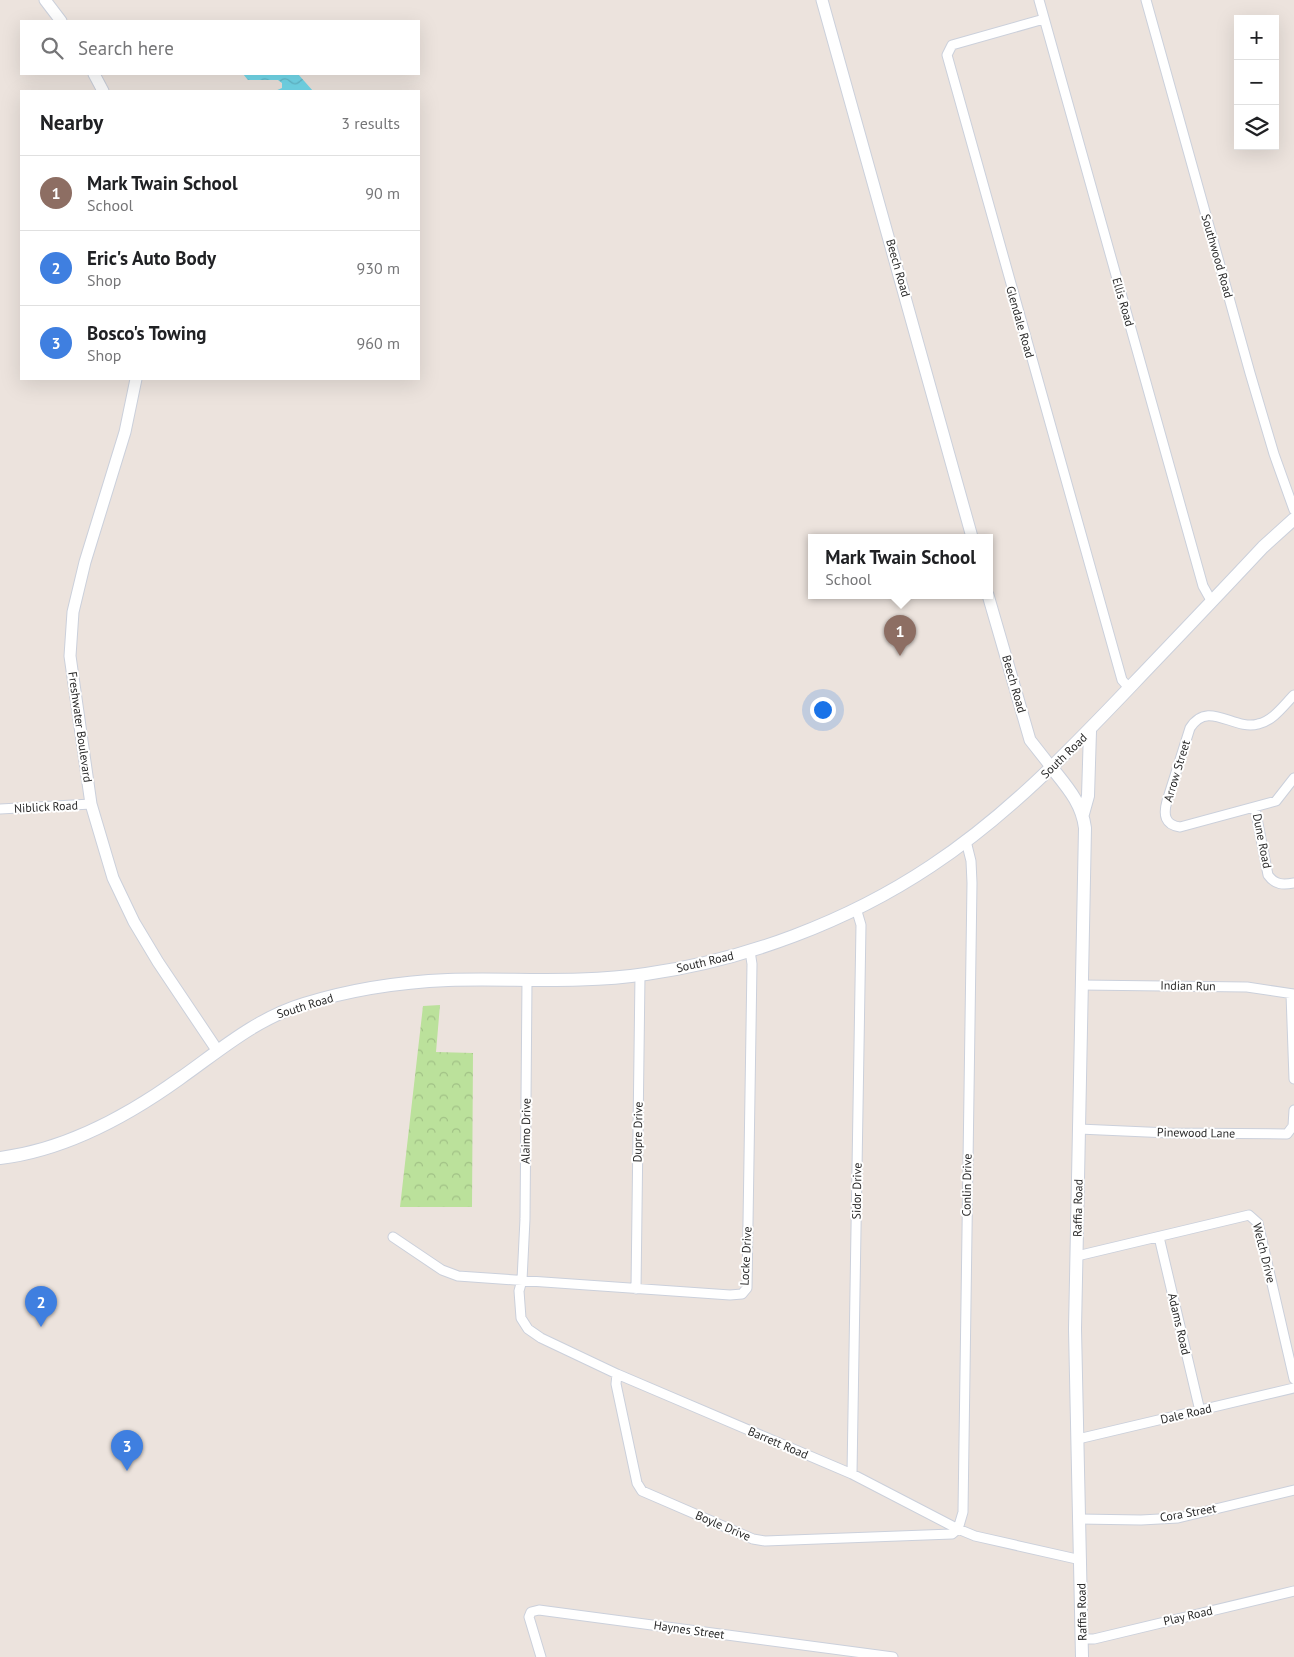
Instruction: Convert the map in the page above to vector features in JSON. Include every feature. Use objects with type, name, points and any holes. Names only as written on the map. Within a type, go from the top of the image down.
[{"type":"main road","name":"South Road","points":[[0,1158],[32,1153],[78,1137],[141,1104],[177,1081],[236,1036],[290,1008],[317,1000],[362,991],[446,980],[527,981],[598,979],[640,975],[707,963],[750,951],[787,938],[856,908],[931,867],[966,841],[1052,768],[1090,731],[1263,547],[1294,519]]},
{"type":"main road","points":[[1083,814],[1088,796],[1090,731]]},
{"type":"main road","name":"Raffia Road","points":[[1052,768],[1075,798],[1083,814],[1084,854],[1076,1329],[1082,1657]]},
{"type":"street","points":[[45,0],[60,20]]},
{"type":"street","name":"Beech Road","points":[[822,0],[971,534]]},
{"type":"street","name":"Ellis Road","points":[[1039,0],[1202,586],[1212,602]]},
{"type":"street","name":"Southwood Road","points":[[1146,0],[1257,399],[1294,510]]},
{"type":"street","name":"Glendale Road","points":[[1044,19],[952,45],[947,55],[1103,615],[1122,680],[1129,688]]},
{"type":"street","points":[[95,75],[102,90]]},
{"type":"street","name":"Freshwater Boulevard","points":[[136,380],[125,432],[85,562],[74,612],[70,656],[91,804],[113,878],[134,922],[158,962],[218,1050]]},
{"type":"street","name":"Beech Road","points":[[989,599],[1030,740],[1052,768]]},
{"type":"street","name":"Arrow Street","points":[[1294,694],[1268,720],[1257,725],[1213,716],[1203,716],[1195,720],[1190,728],[1164,811],[1166,820],[1172,826],[1180,827],[1255,808],[1276,801],[1294,778]]},
{"type":"street","name":"Niblick Road","points":[[0,809],[91,804]]},
{"type":"street","name":"Dune Road","points":[[1255,808],[1268,875],[1273,882],[1284,885],[1294,882]]},
{"type":"street","name":"Conlin Drive","points":[[958,1529],[963,1512],[972,882],[971,861],[966,841]]},
{"type":"street","name":"Sidor Drive","points":[[852,1474],[861,925],[856,908]]},
{"type":"street","name":"Locke Drive","points":[[393,1237],[442,1270],[458,1276],[730,1295],[742,1294],[747,1288],[750,951]]},
{"type":"street","name":"Dupre Drive","points":[[636,1289],[640,975]]},
{"type":"street","name":"Alaimo Drive","points":[[522,1280],[527,981]]},
{"type":"street","name":"Indian Run","points":[[1081,985],[1247,987],[1292,994]]},
{"type":"street","points":[[1292,994],[1294,1079]]},
{"type":"street","name":"Pinewood Lane","points":[[1079,1129],[1169,1133],[1287,1134],[1293,1126],[1294,1110]]},
{"type":"street","name":"Welch Drive","points":[[1077,1256],[1249,1215],[1254,1217],[1258,1223],[1294,1379]]},
{"type":"street","name":"Adams Road","points":[[1159,1237],[1200,1411]]},
{"type":"street","name":"Barrett Road","points":[[522,1280],[519,1291],[521,1318],[528,1329],[541,1338],[617,1374],[852,1474],[958,1529],[976,1536],[1081,1560]]},
{"type":"street","name":"Boyle Drive","points":[[617,1374],[616,1384],[637,1483],[642,1492],[753,1540],[952,1534],[958,1529]]},
{"type":"street","name":"Dale Road","points":[[1078,1439],[1294,1388]]},
{"type":"street","name":"Cora Street","points":[[1079,1519],[1141,1520],[1178,1518],[1294,1490]]},
{"type":"street","name":"Play Road","points":[[1082,1639],[1094,1639],[1294,1591]]},
{"type":"street","name":"Haynes Street","points":[[541,1657],[529,1617],[531,1612],[539,1610],[893,1657]]},
{"type":"green space","points":[[440,1005],[436,1052],[473,1053],[472,1207],[400,1207],[423,1006]]},
{"type":"water","points":[[244,75],[299,75],[312,90],[277,90],[282,88],[282,83],[278,80],[248,80]]},
{"type":"place","name":"Mark Twain School","points":[[900,656]]},
{"type":"place","name":"Eric's Auto Body","points":[[41,1327]]},
{"type":"place","name":"Bosco's Towing","points":[[127,1471]]}]
